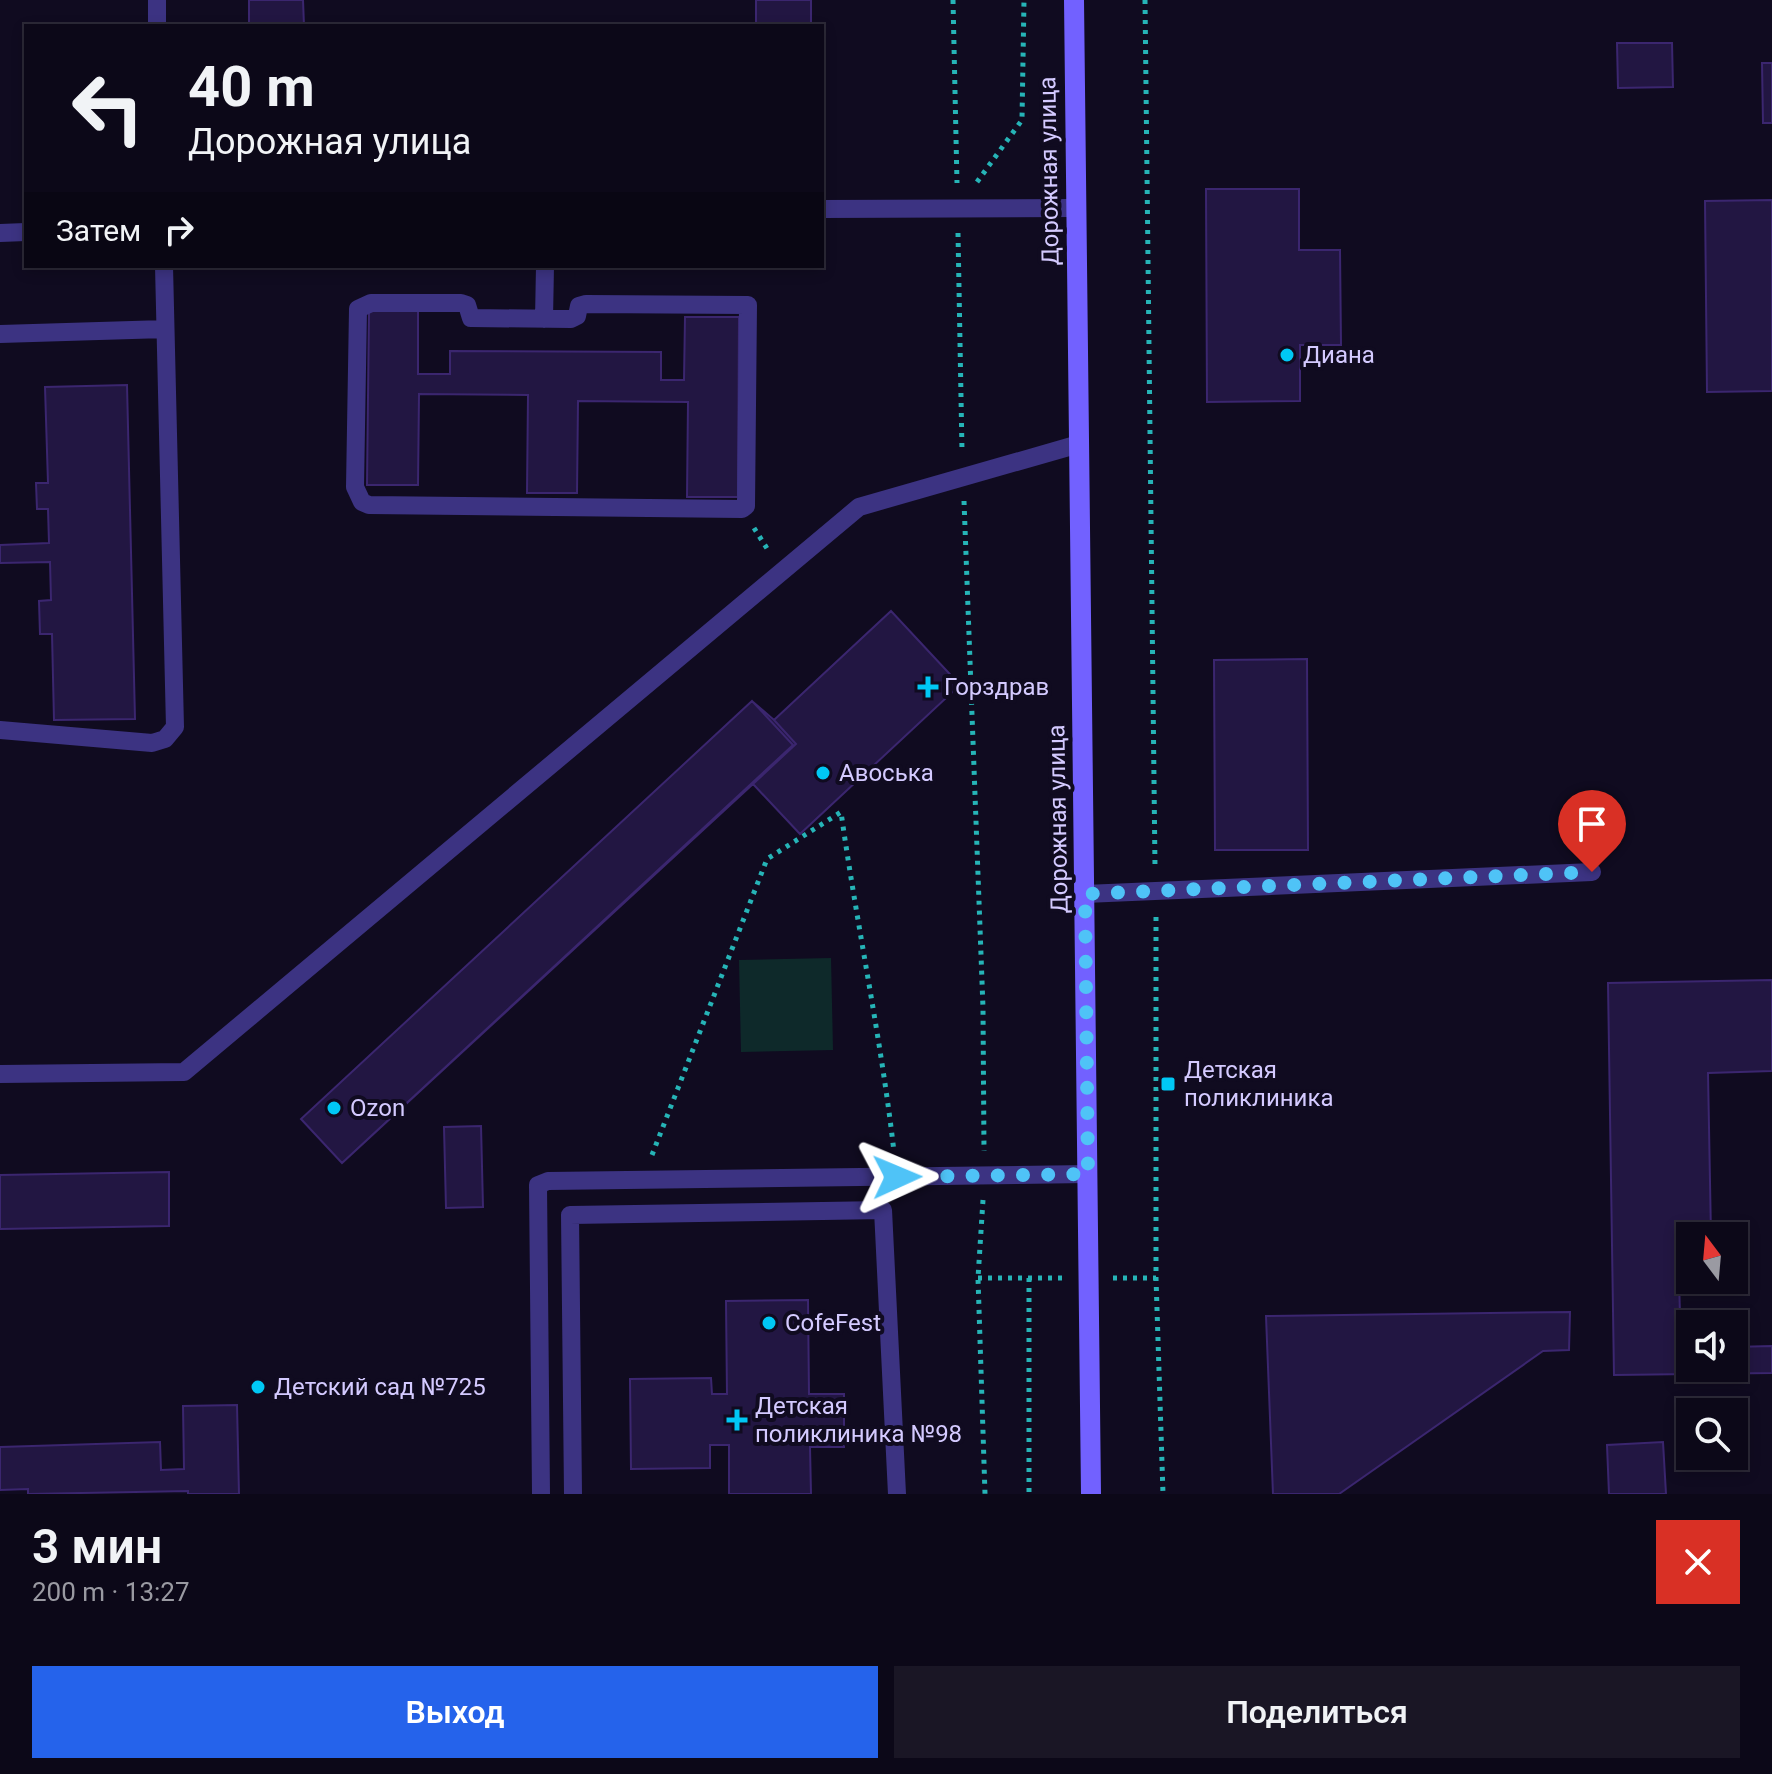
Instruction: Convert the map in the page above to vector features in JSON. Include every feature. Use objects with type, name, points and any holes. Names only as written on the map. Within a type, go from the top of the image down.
[{"type":"main road","name":"Дорожная улица","points":[[1074,0],[1091,1494]]},
{"type":"lane","points":[[157,0],[157,24]]},
{"type":"lane","points":[[824,209],[1075,208]]},
{"type":"lane","points":[[0,233],[24,232]]},
{"type":"lane","points":[[0,730],[152,743],[165,739],[175,727],[164,268]]},
{"type":"lane","points":[[544,319],[545,268]]},
{"type":"lane","points":[[371,303],[461,303],[467,305],[471,318],[544,319],[575,319],[579,306],[586,304],[748,305],[746,506],[742,509],[400,506],[362,502],[355,487],[358,309],[371,303]]},
{"type":"lane","points":[[0,334],[165,329]]},
{"type":"lane","points":[[0,1074],[184,1072],[859,507],[1079,444]]},
{"type":"lane","points":[[1085,894],[1592,872]]},
{"type":"lane","points":[[541,1494],[538,1185],[548,1181],[1088,1174]]},
{"type":"lane","points":[[889,1177],[883,1210],[897,1494]]},
{"type":"lane","points":[[573,1494],[570,1215],[883,1210]]},
{"type":"path","points":[[953,0],[963,478],[983,1008],[984,1175],[978,1278],[985,1494]]},
{"type":"path","points":[[1016,0],[1023,13]]},
{"type":"path","points":[[958,209],[1022,120],[1024,0]]},
{"type":"path","points":[[1145,0],[1156,1278],[1163,1494]]},
{"type":"path","points":[[748,519],[781,571]]},
{"type":"path","points":[[643,1180],[767,859],[841,812],[859,938],[884,1065],[889,1177]]},
{"type":"path","points":[[1029,1278],[1029,1494]]},
{"type":"green space","points":[[831,958],[833,1050],[741,1052],[739,960]]},
{"type":"building","points":[[249,0],[303,0],[304,24],[249,24]]},
{"type":"building","points":[[756,0],[811,0],[811,24],[756,24]]},
{"type":"building","points":[[1617,43],[1672,43],[1673,87],[1618,88]]},
{"type":"building","points":[[1762,63],[1772,63],[1772,123],[1763,123]]},
{"type":"building","points":[[1206,189],[1299,189],[1299,250],[1340,250],[1341,345],[1300,345],[1300,401],[1207,402]]},
{"type":"building","points":[[1772,200],[1772,391],[1707,392],[1705,201]]},
{"type":"building","points":[[369,311],[418,311],[418,374],[450,374],[450,351],[661,352],[661,380],[684,380],[685,317],[739,317],[738,497],[687,497],[688,402],[578,401],[577,493],[527,493],[528,395],[419,394],[418,485],[367,485]]},
{"type":"building","points":[[127,385],[135,719],[54,720],[52,634],[40,634],[39,601],[51,600],[50,562],[0,563],[0,545],[49,543],[48,509],[37,509],[36,483],[48,483],[45,387]]},
{"type":"building","points":[[891,611],[960,685],[800,834],[753,784],[796,744],[774,720]]},
{"type":"building","points":[[891,611],[960,685],[800,834],[753,784],[342,1163],[301,1119],[752,701],[774,720]]},
{"type":"building","points":[[1307,659],[1308,850],[1215,850],[1214,660]]},
{"type":"building","points":[[752,701],[793,745],[342,1163],[301,1119]]},
{"type":"building","points":[[1772,980],[1772,1071],[1708,1073],[1711,1222],[1676,1222],[1676,1294],[1679,1294],[1680,1310],[1676,1310],[1676,1374],[1614,1375],[1608,983]]},
{"type":"building","points":[[481,1126],[483,1207],[446,1208],[444,1127]]},
{"type":"building","points":[[169,1172],[169,1226],[0,1229],[0,1175]]},
{"type":"building","name":"Детская поликлиника №98","points":[[808,1300],[809,1394],[844,1394],[844,1447],[810,1447],[811,1494],[729,1494],[729,1445],[710,1445],[710,1468],[631,1469],[630,1379],[711,1378],[712,1394],[727,1394],[726,1301]]},
{"type":"building","points":[[1570,1312],[1569,1350],[1543,1351],[1339,1494],[1273,1494],[1266,1316]]},
{"type":"building","points":[[1772,1346],[1772,1373],[1748,1373],[1748,1347]]},
{"type":"building","points":[[237,1405],[239,1494],[188,1494],[188,1491],[28,1494],[28,1489],[0,1490],[0,1447],[160,1442],[161,1470],[184,1469],[183,1406]]},
{"type":"building","points":[[1663,1442],[1666,1494],[1609,1494],[1607,1445]]},
{"type":"place","name":"Диана","points":[[1287,355]]},
{"type":"place","name":"Горздрав","points":[[928,687]]},
{"type":"place","name":"Авоська","points":[[823,773]]},
{"type":"place","name":"Детская поликлиника","points":[[1168,1084]]},
{"type":"place","name":"Ozon","points":[[334,1108]]},
{"type":"place","name":"CofeFest","points":[[769,1323]]},
{"type":"place","name":"Детский сад №725","points":[[258,1387]]},
{"type":"place","name":"Детская поликлиника №98","points":[[737,1420]]},
{"type":"route","points":[[897,1177],[1088,1174],[1085,894],[1592,872]]}]
